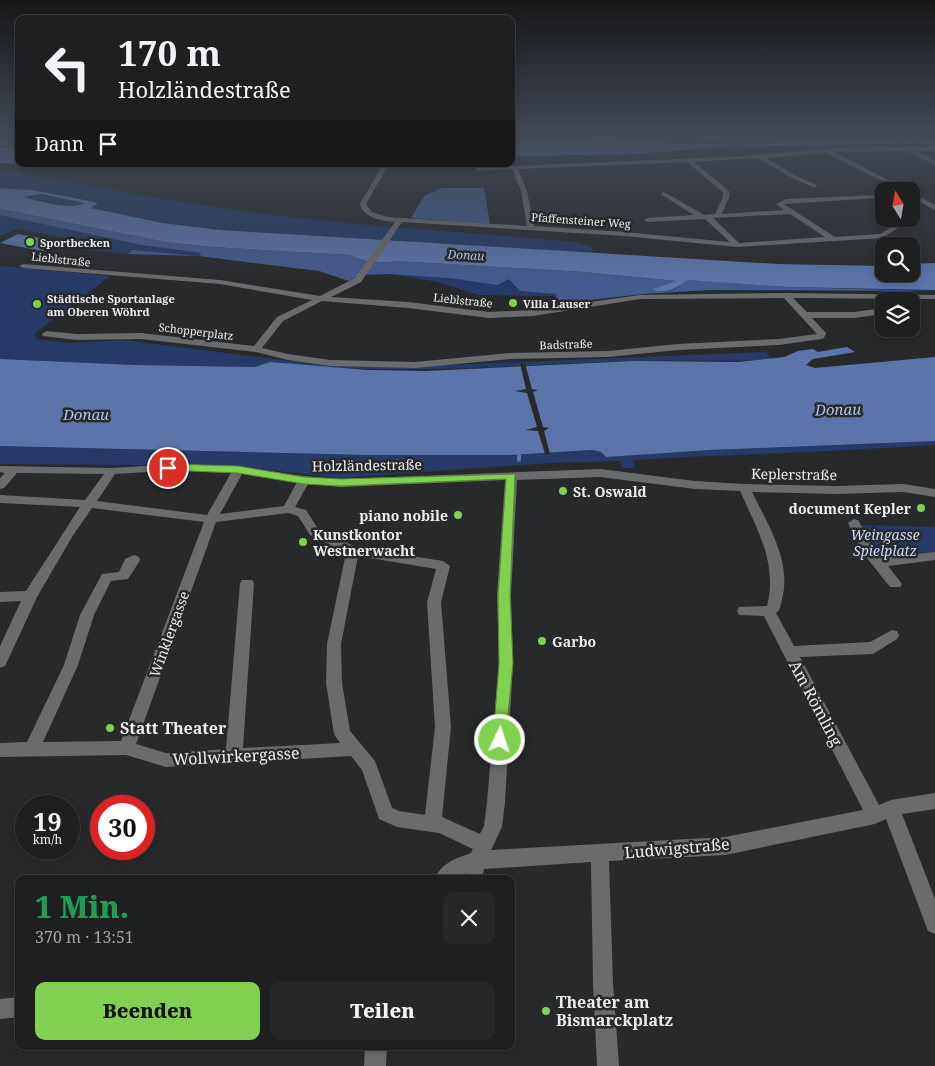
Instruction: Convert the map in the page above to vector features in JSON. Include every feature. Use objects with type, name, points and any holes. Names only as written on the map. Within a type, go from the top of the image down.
[{"type":"street","name":"Pfaffensteiner Weg","points":[[375,184],[365,200],[364,208],[377,216],[398,223],[624,234],[737,245],[882,236],[894,228]]},
{"type":"street","points":[[521,184],[531,228]]},
{"type":"street","points":[[716,184],[726,192],[726,197],[718,213],[720,216]]},
{"type":"street","points":[[810,184],[815,186]]},
{"type":"street","points":[[864,188],[875,192]]},
{"type":"street","points":[[829,190],[840,198]]},
{"type":"street","points":[[664,194],[681,206],[705,217],[737,245]]},
{"type":"street","points":[[833,238],[789,212],[779,203],[875,194]]},
{"type":"street","points":[[920,200],[935,208]]},
{"type":"street","points":[[647,220],[789,212]]},
{"type":"street","points":[[256,349],[280,319],[324,299],[358,280],[398,223]]},
{"type":"street","name":"Lieblstraße","points":[[22,266],[220,282],[324,299],[500,315],[540,312],[631,298],[786,295],[875,297]]},
{"type":"street","name":"Badstraße","points":[[256,349],[316,361],[395,365],[510,356],[608,354],[678,347],[779,342],[821,336],[820,330],[786,295]]},
{"type":"street","name":"Lieblstraße","points":[[920,298],[932,297]]},
{"type":"street","points":[[807,315],[854,315],[875,312]]},
{"type":"street","name":"Schopperplatz","points":[[46,334],[77,337],[141,336],[256,349]]},
{"type":"street","name":"Holzländestraße","points":[[0,469],[112,470],[178,467],[238,470],[304,480],[341,482],[600,473],[652,479]]},
{"type":"street","points":[[0,485],[14,469]]},
{"type":"street","points":[[0,662],[30,596],[67,534],[112,470]]},
{"type":"street","name":"Winklergasse","points":[[126,748],[211,519],[238,470]]},
{"type":"street","points":[[474,875],[481,853],[493,827],[496,802],[506,663],[504,596],[511,476]]},
{"type":"street","name":"Keplerstraße","points":[[652,479],[744,488],[837,490],[903,488],[935,493]]},
{"type":"street","points":[[288,509],[304,480]]},
{"type":"street","points":[[744,488],[776,557],[779,574],[777,599],[773,609],[768,612],[744,612]]},
{"type":"street","points":[[0,499],[88,504],[211,519],[288,509],[302,513],[314,532],[353,551],[443,566],[434,602],[443,727],[433,822]]},
{"type":"street","points":[[854,523],[868,550],[895,584]]},
{"type":"street","points":[[353,551],[334,644],[334,683],[342,734],[369,766],[385,812],[397,819],[433,822],[481,853]]},
{"type":"street","points":[[878,563],[935,556]]},
{"type":"street","points":[[32,749],[71,664],[87,615],[96,597],[107,577],[122,576],[130,562],[134,560]]},
{"type":"street","points":[[234,756],[247,584]]},
{"type":"street","points":[[0,597],[30,596]]},
{"type":"street","name":"Am Römling","points":[[768,612],[789,652],[883,812],[935,924]]},
{"type":"street","points":[[789,652],[873,648],[892,635]]},
{"type":"street","name":"Wollwirkergasse","points":[[0,750],[126,748],[166,760],[354,749]]},
{"type":"street","name":"Ludwigstraße","points":[[481,853],[600,854],[725,846],[935,801]]},
{"type":"street","points":[[448,875],[458,866],[481,853]]},
{"type":"street","points":[[600,854],[603,983],[608,1066]]},
{"type":"street","points":[[0,1009],[15,1007]]},
{"type":"street","points":[[375,1066],[376,1050]]},
{"type":"green space","points":[[0,184],[77,184],[265,214],[356,224],[576,242],[592,247],[592,253],[221,230],[162,223],[92,209],[90,207],[96,205],[96,202],[32,190],[0,188]]},
{"type":"green space","points":[[41,194],[84,203],[71,207],[24,197],[24,195]]},
{"type":"green space","points":[[0,215],[141,245],[203,253],[199,256],[133,250],[128,254],[70,248],[81,241],[17,229],[0,236]]},
{"type":"green space","points":[[0,266],[110,276],[35,333],[36,339],[71,343],[123,340],[329,366],[396,367],[766,352],[771,359],[652,361],[452,369],[361,369],[270,362],[255,367],[136,365],[0,359]]},
{"type":"green space","points":[[391,274],[662,285],[570,301],[551,296],[479,295],[438,282]]},
{"type":"green space","points":[[935,441],[935,445],[633,460],[635,468],[622,468],[620,461],[549,463],[337,478],[238,466],[0,464],[0,446],[367,455],[511,455],[592,450],[601,452],[606,457],[711,450]]},
{"type":"green space","name":"Weingasse Spielplatz","points":[[858,525],[935,527],[935,553],[879,560]]},
{"type":"shaded area","points":[[441,188],[484,188],[490,224],[411,218],[424,196]]},
{"type":"shaded area","points":[[0,209],[166,242],[212,247],[350,255],[366,261],[378,262],[395,261],[584,272],[676,281],[654,289],[662,292],[675,289],[685,280],[787,287],[935,291],[709,290],[644,294],[553,304],[557,294],[520,291],[509,279],[497,285],[450,278],[390,274],[359,275],[349,281],[319,271],[199,256],[202,253],[141,245],[0,215]]},
{"type":"shaded area","points":[[133,250],[199,256],[128,254]]},
{"type":"water","name":"Donau","points":[[0,188],[32,190],[90,201],[98,203],[91,208],[162,223],[220,230],[778,264],[875,266],[875,282],[920,282],[920,264],[935,263],[935,290],[787,287],[687,280],[676,288],[662,292],[653,289],[676,281],[584,272],[395,261],[378,262],[366,261],[350,255],[212,247],[166,242],[0,209]],"holes":[[[41,194],[84,203],[64,206],[24,197]]]},
{"type":"water","name":"Sportbecken","points":[[18,234],[61,242],[43,251],[0,243]]},
{"type":"water","name":"Donau","points":[[847,347],[855,352],[813,359],[806,365],[815,368],[935,357],[935,441],[711,450],[606,457],[601,452],[592,450],[511,455],[367,455],[0,446],[0,359],[136,365],[255,367],[270,362],[368,370],[426,371],[635,361],[738,362],[784,357],[798,351],[813,349],[818,352]]},
{"type":"pier","points":[[520,363],[525,363],[532,389],[538,390],[533,392],[543,427],[549,428],[544,431],[550,454],[545,454],[538,431],[525,430],[537,427],[527,393],[515,391],[526,389]]},
{"type":"waterway","points":[[519,454],[519,460]]},
{"type":"place","name":"Sportbecken","points":[[30,242]]},
{"type":"place","name":"Villa Lauser","points":[[513,303]]},
{"type":"place","name":"Städtische Sportanlage am Oberen Wöhrd","points":[[37,304]]},
{"type":"place","name":"St. Oswald","points":[[563,491]]},
{"type":"place","name":"document Kepler","points":[[921,508]]},
{"type":"place","name":"piano nobile","points":[[458,515]]},
{"type":"place","name":"Kunstkontor Westnerwacht","points":[[303,542]]},
{"type":"place","name":"Garbo","points":[[542,641]]},
{"type":"place","name":"Statt Theater","points":[[110,728]]},
{"type":"place","name":"Theater am Bismarckplatz","points":[[546,1011]]},
{"type":"route","points":[[168,468],[238,470],[304,480],[341,482],[511,476],[504,596],[506,663],[500,740]]}]
